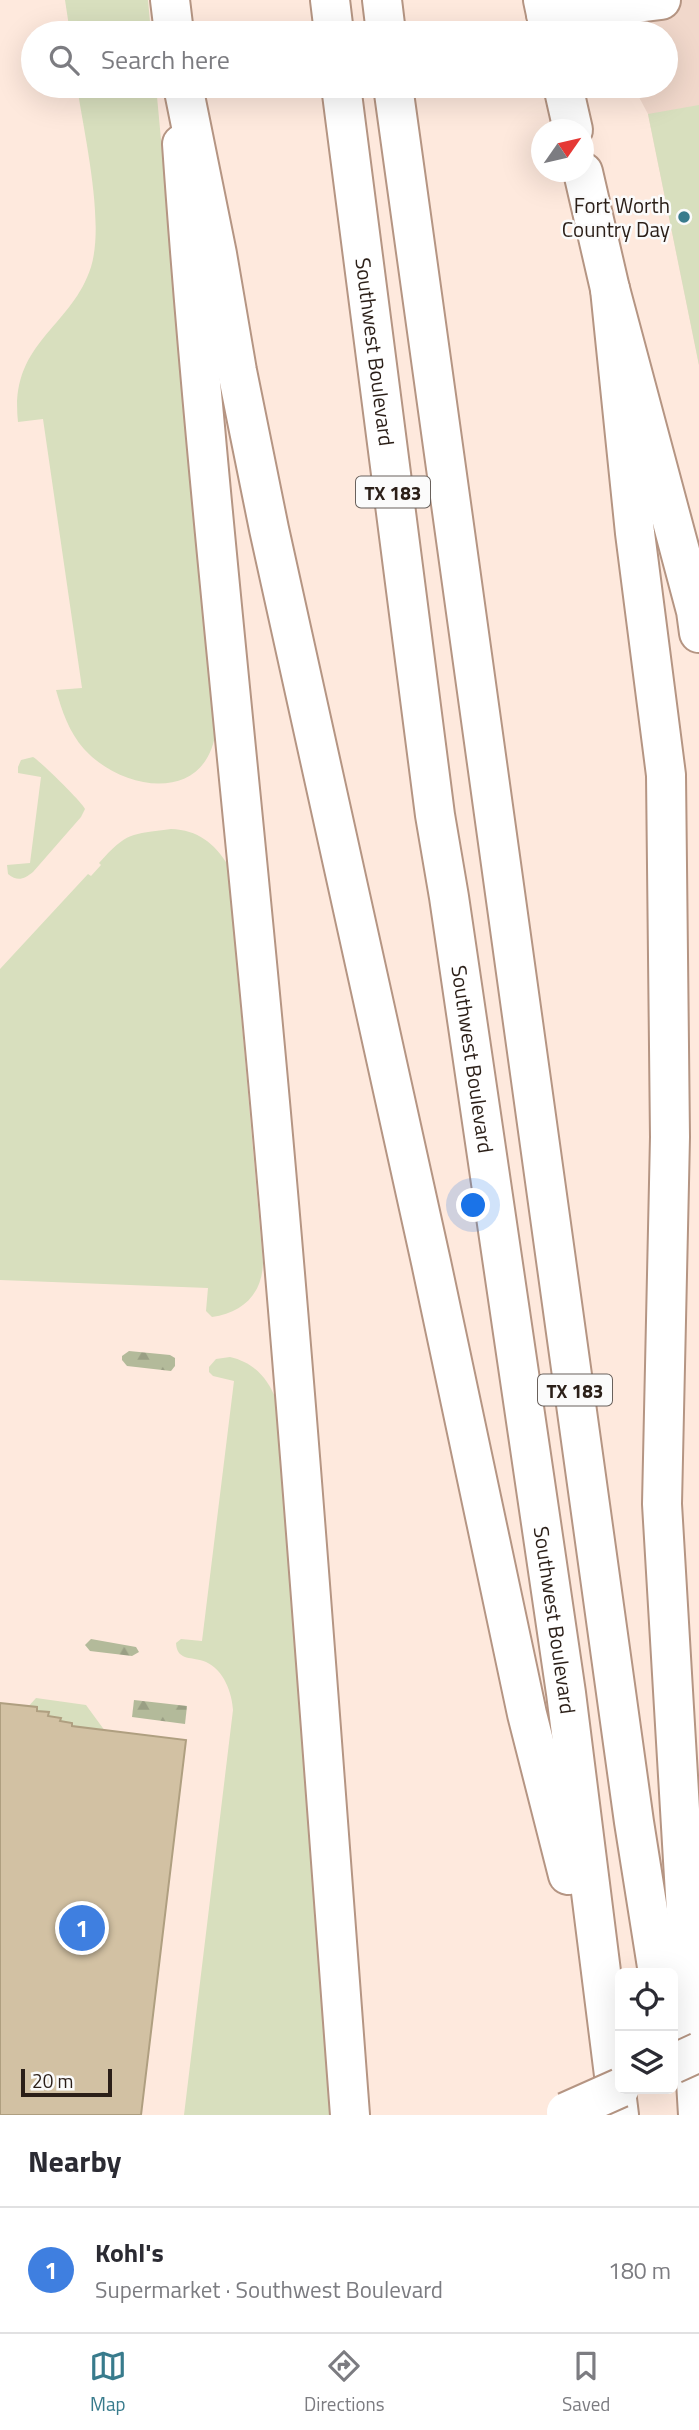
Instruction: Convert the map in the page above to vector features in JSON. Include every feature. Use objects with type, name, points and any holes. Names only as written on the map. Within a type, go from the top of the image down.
[{"type":"main road","points":[[170,0],[173,21]]},
{"type":"main road","points":[[330,0],[333,21]]},
{"type":"main road","points":[[382,0],[385,21]]},
{"type":"main road","points":[[546,16],[656,0]]},
{"type":"main road","points":[[179,98],[196,347],[261,1005],[287,1303],[350,2115]]},
{"type":"main road","points":[[185,98],[267,516],[432,1262],[527,1714],[608,2030]]},
{"type":"main road","name":"Southwest Boulevard","points":[[343,98],[435,815],[564,1680],[620,2115]]},
{"type":"main road","name":"TX 183","points":[[395,98],[634,1822],[657,1968]]},
{"type":"main road","points":[[566,98],[570,119]]},
{"type":"main road","points":[[585,182],[610,289],[696,611],[699,633]]},
{"type":"main road","points":[[610,289],[635,533],[666,775],[670,1137],[662,1504],[698,2115]]},
{"type":"main road","points":[[678,2061],[699,2052]]},
{"type":"main road","points":[[563,2113],[615,2090]]},
{"type":"main road","points":[[678,2094],[681,2115]]},
{"type":"shaded area","name":"Fort Worth Country Day","points":[[601,0],[699,0],[699,365],[648,114],[639,98],[678,98],[678,21],[605,21]]},
{"type":"green space","points":[[65,0],[148,0],[150,21],[68,21]]},
{"type":"green space","points":[[79,98],[157,98],[216,728],[210,753],[198,770],[182,780],[162,784],[141,782],[101,764],[84,749],[64,713],[56,690],[82,688],[43,419],[18,422],[18,395],[23,373],[32,354],[82,288],[91,267],[96,226],[92,177]]},
{"type":"green space","points":[[699,105],[699,365],[648,114]]},
{"type":"green space","points":[[33,757],[85,809],[33,872],[18,879],[8,874],[7,865],[30,863],[41,777],[18,773],[18,767],[21,760]]},
{"type":"green space","points":[[171,829],[189,832],[204,839],[228,865],[263,1263],[259,1284],[248,1301],[223,1315],[212,1317],[206,1311],[208,1288],[0,1280],[0,969],[88,874],[91,876],[101,865],[99,863],[117,845],[130,836]]},
{"type":"green space","points":[[129,1351],[170,1355],[175,1358],[175,1366],[171,1371],[127,1366],[122,1356]]},
{"type":"green space","points":[[230,1357],[259,1372],[276,1400],[339,2115],[184,2115],[233,1710],[229,1689],[218,1670],[206,1662],[183,1656],[176,1643],[181,1639],[202,1641],[234,1381],[213,1376],[209,1367],[216,1359]]},
{"type":"green space","points":[[91,1639],[136,1647],[139,1652],[132,1656],[90,1651],[85,1645]]},
{"type":"green space","points":[[36,1698],[86,1705],[105,1731],[72,1726],[72,1723],[60,1721],[60,1718],[48,1716],[48,1712],[37,1711],[37,1707],[28,1707]]},
{"type":"green space","points":[[134,1700],[187,1706],[185,1724],[132,1717]]},
{"type":"building","points":[[0,1703],[37,1707],[37,1711],[49,1712],[48,1716],[61,1718],[60,1721],[72,1723],[72,1726],[186,1740],[141,2115],[0,2115]]},
{"type":"place","name":"Fort Worth Country Day","points":[[684,217]]},
{"type":"place","name":"Kohl's","points":[[82,1928]]}]
